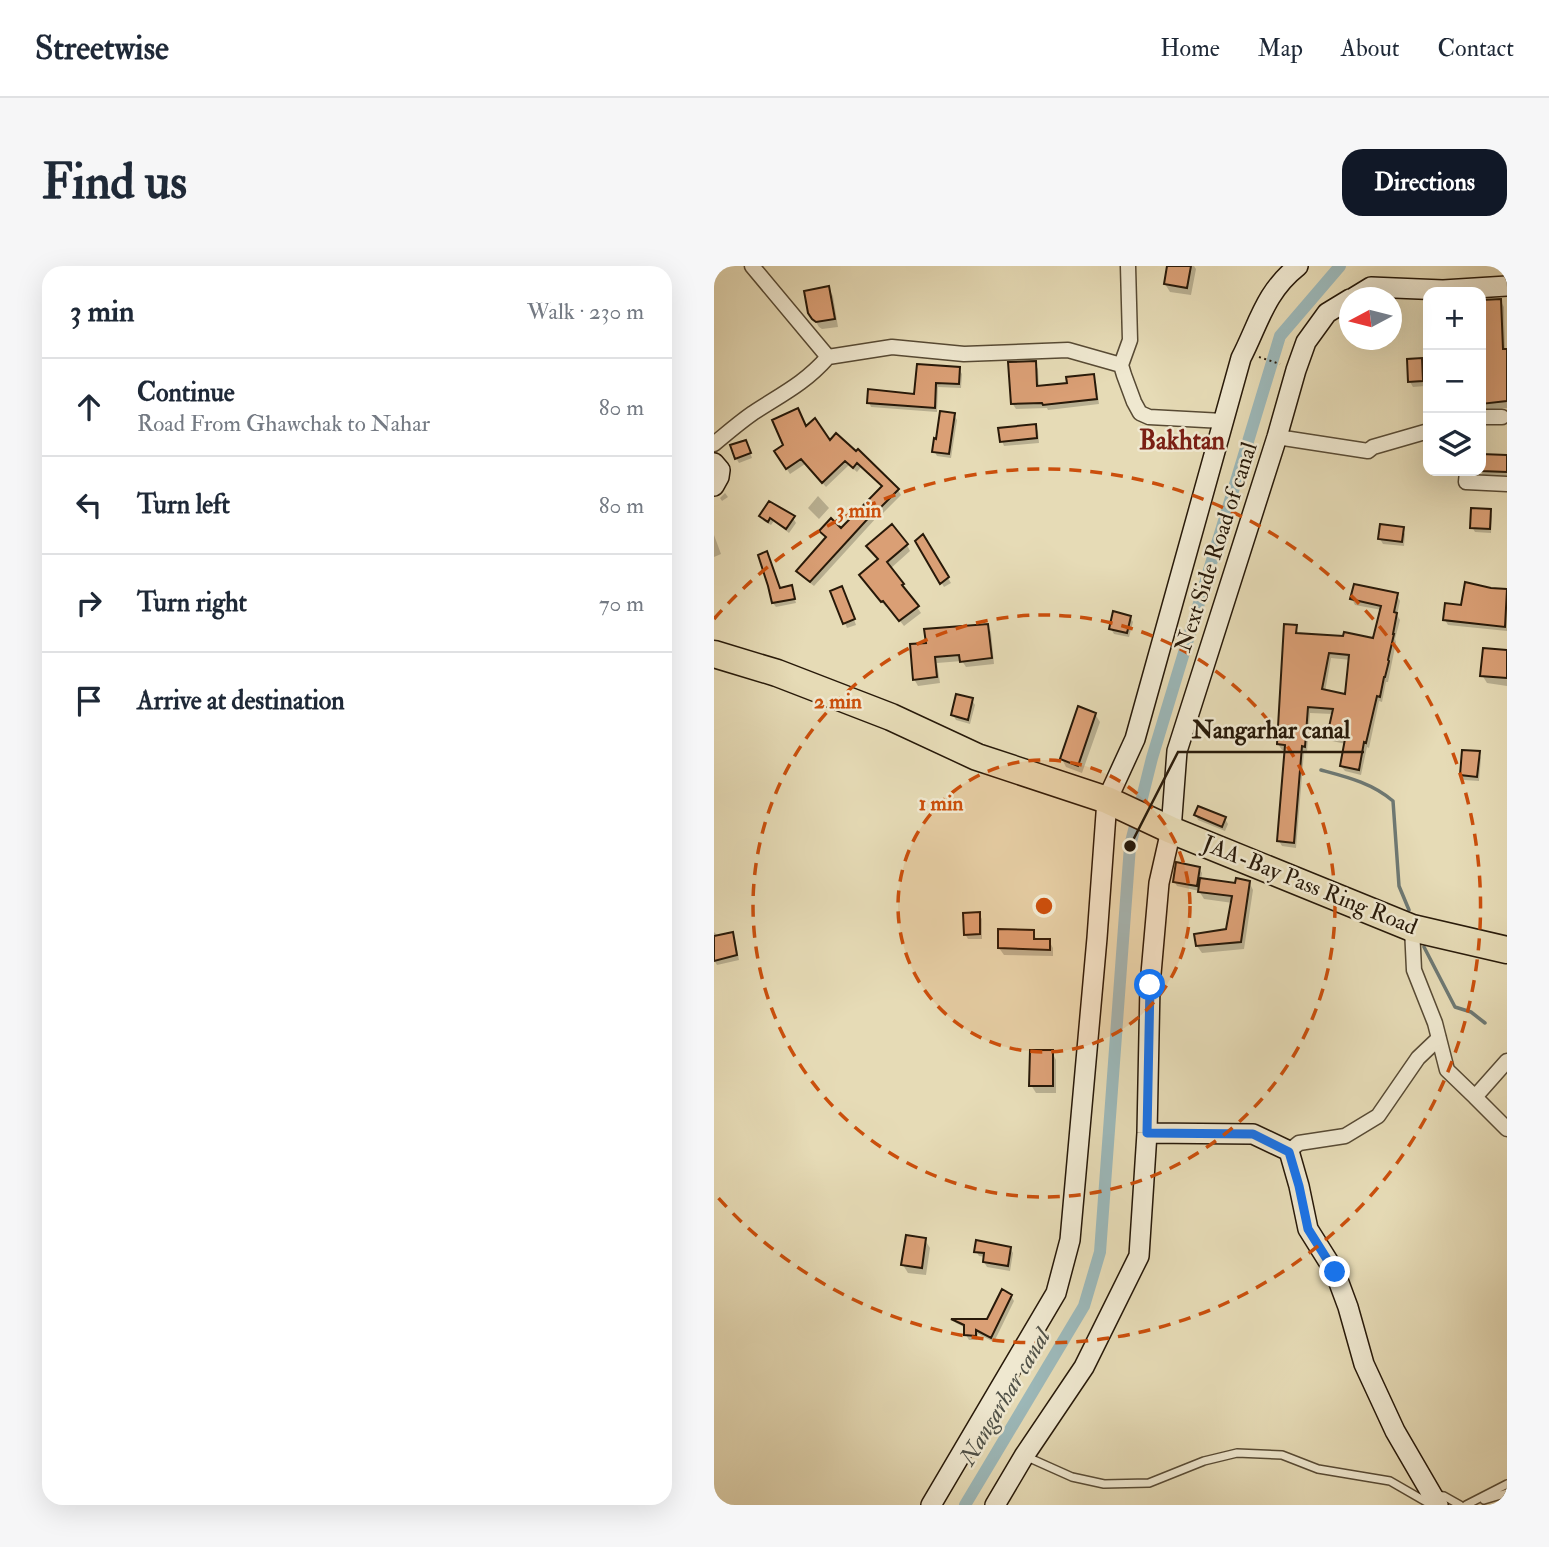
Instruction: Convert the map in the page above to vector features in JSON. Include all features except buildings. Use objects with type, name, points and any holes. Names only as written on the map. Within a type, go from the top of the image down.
[{"type":"highway","points":[[714,654],[777,673],[891,717],[977,757],[1107,800]]},
{"type":"highway","name":"JAA-Bay Pass Ring Road","points":[[1107,800],[1412,928],[1507,950]]},
{"type":"street","points":[[752,266],[828,357]]},
{"type":"street","points":[[1128,266],[1130,340],[1121,365],[1140,413],[1149,417],[1223,422]]},
{"type":"street","points":[[931,1505],[1056,1293],[1070,1240],[1107,800],[1135,739],[1241,358],[1261,313],[1282,278],[1298,266]]},
{"type":"street","name":"Next Side Road of canal","points":[[1486,288],[1507,286]]},
{"type":"street","name":"Next Side Road of canal","points":[[1402,288],[1423,290]]},
{"type":"street","name":"Next Side Road of canal","points":[[995,1505],[1084,1367],[1139,1256],[1147,1133],[1150,985],[1164,826],[1177,751],[1306,342],[1327,313],[1339,306]]},
{"type":"street","points":[[714,444],[751,414],[797,386],[828,357],[892,348],[964,354],[1068,350],[1121,365]]},
{"type":"street","points":[[1486,417],[1502,417]]},
{"type":"street","points":[[1277,437],[1368,451],[1373,447],[1423,433]]},
{"type":"street","points":[[714,463],[720,470],[714,486]]},
{"type":"street","points":[[1467,476],[1466,482],[1507,484]]},
{"type":"street","points":[[1412,928],[1414,970],[1435,1023],[1447,1070],[1507,1129]]},
{"type":"street","points":[[1289,1152],[1298,1143],[1345,1136],[1378,1116],[1418,1058],[1439,1038]]},
{"type":"street","points":[[1475,1097],[1507,1061]]},
{"type":"street","points":[[1147,1133],[1253,1134],[1289,1152],[1308,1229],[1335,1272],[1364,1364],[1433,1501]]},
{"type":"street","points":[[1006,1505],[1019,1464]]},
{"type":"lane","points":[[1019,1464],[1104,1484],[1149,1483],[1204,1461],[1237,1453],[1282,1455],[1318,1469],[1390,1481],[1433,1501],[1444,1496],[1464,1505],[1507,1493]]},
{"type":"lane","points":[[1464,1505],[1507,1484]]},
{"type":"path","points":[[1251,354],[1278,363]]},
{"type":"waterway","name":"Nangarhar canal","points":[[965,1505],[1084,1306],[1100,1252],[1130,846],[1152,758],[1280,336],[1340,266]]},
{"type":"waterway","points":[[1321,770],[1368,785],[1393,801],[1399,886],[1409,910]]},
{"type":"waterway","points":[[1424,947],[1455,1007],[1471,1012],[1485,1023]]},
{"type":"place","name":"Nangarhar canal","points":[[1130,846]]},
{"type":"district","name":"Bakhtan","points":[[1182,441]]},
{"type":"route","points":[[1150,985],[1147,1133],[1253,1134],[1289,1152],[1308,1229],[1335,1272]]}]
